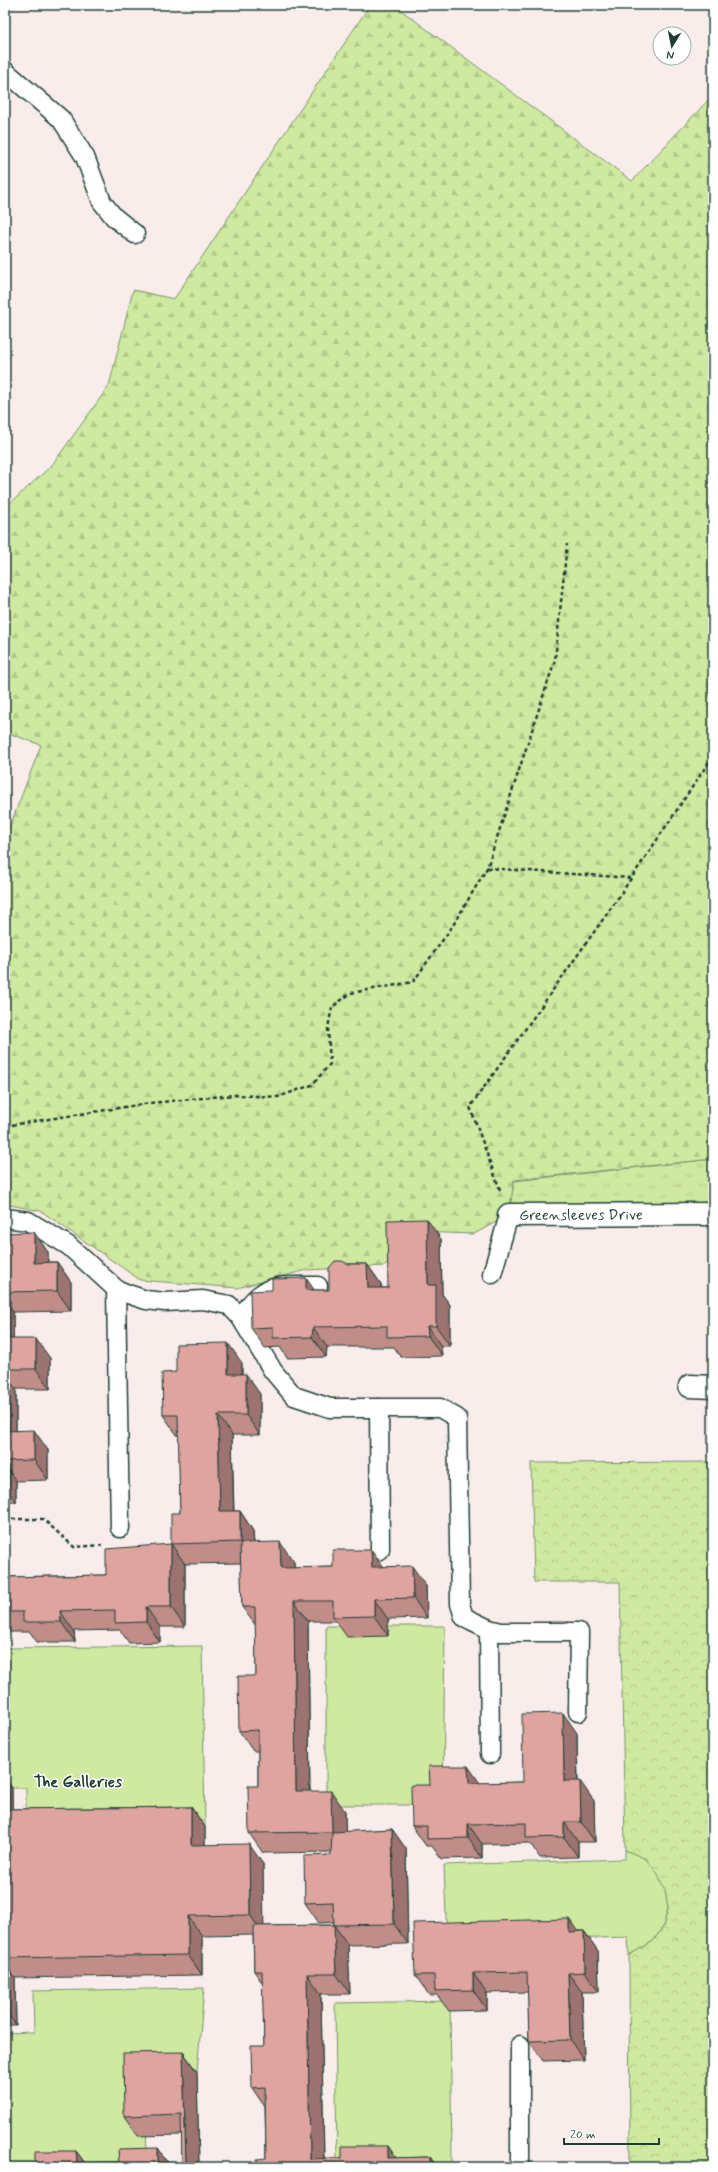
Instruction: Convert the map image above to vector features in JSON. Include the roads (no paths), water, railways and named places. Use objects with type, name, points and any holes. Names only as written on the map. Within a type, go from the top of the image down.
[{"type":"street","name":"Greensleeves Drive","points":[[509,1215],[713,1214]]},
{"type":"street","points":[[690,1386],[713,1387]]},
{"type":"lane","points":[[5,71],[61,119],[85,157],[102,202],[114,217],[135,234]]},
{"type":"lane","name":"Greensleeves Drive","points":[[492,1274],[509,1215]]},
{"type":"lane","points":[[5,1218],[28,1221],[69,1246],[116,1289],[146,1300],[165,1302],[204,1300],[229,1305],[241,1318],[273,1371],[294,1396],[330,1408],[440,1408],[457,1418],[460,1604],[464,1618],[489,1629],[501,1632],[579,1632],[578,1712]]},
{"type":"lane","points":[[241,1318],[250,1303],[269,1287],[318,1286]]},
{"type":"lane","points":[[116,1289],[120,1528]]},
{"type":"lane","points":[[379,1408],[380,1550]]},
{"type":"lane","points":[[489,1629],[490,1754]]},
{"type":"lane","points":[[520,2045],[520,2167]]},
{"type":"district","name":"The Galleries","points":[[78,1781]]}]
